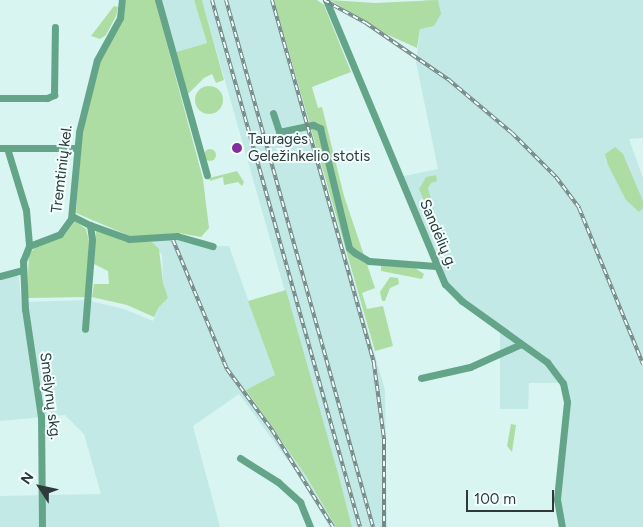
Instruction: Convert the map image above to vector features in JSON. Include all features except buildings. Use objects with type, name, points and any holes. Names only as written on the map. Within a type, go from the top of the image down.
[{"type":"street","points":[[115,0],[122,3]]},
{"type":"street","points":[[158,0],[207,175]]},
{"type":"street","name":"Sandėlių g.","points":[[326,0],[445,284],[462,301],[558,373],[567,393],[556,499],[562,527]]},
{"type":"street","name":"Tremtinių kel.","points":[[29,246],[60,234],[72,216],[75,148],[97,60],[120,18],[122,3]]},
{"type":"street","points":[[0,98],[47,98],[54,95],[55,27]]},
{"type":"street","points":[[274,113],[279,132],[313,125],[320,128],[349,248],[355,254],[369,261],[436,266]]},
{"type":"street","points":[[0,276],[22,270],[29,246],[26,210],[4,148],[75,148]]},
{"type":"street","points":[[72,216],[90,225],[130,238],[176,236],[213,246]]},
{"type":"street","points":[[85,329],[92,254],[90,225]]},
{"type":"street","name":"Smėlynų skg.","points":[[22,270],[26,319],[42,417],[42,527]]},
{"type":"street","points":[[422,378],[470,367],[512,351],[520,344]]},
{"type":"street","points":[[240,458],[278,482],[300,502],[310,527]]},
{"type":"shaded area","points":[[161,0],[194,0],[207,43],[176,52]]},
{"type":"shaded area","points":[[202,0],[274,0],[385,390],[387,527],[352,527]]},
{"type":"shaded area","points":[[424,0],[643,0],[643,138],[629,139],[643,178],[643,527],[562,527],[557,502],[564,436],[564,383],[529,383],[528,409],[500,409],[500,330],[445,284],[399,177],[438,169],[416,62]]},
{"type":"shaded area","points":[[177,236],[213,246],[229,246],[275,376],[246,390],[306,476],[336,527],[330,527],[292,466],[239,394],[193,426],[220,527],[0,527],[0,496],[101,494],[84,434],[65,415],[0,421],[0,279],[14,273],[19,277],[21,302],[86,300],[124,309],[153,321],[159,307],[168,298],[163,283],[162,255],[152,242],[152,238]]},
{"type":"green space","points":[[126,0],[155,0],[203,179],[209,228],[201,237],[179,233],[132,237],[76,213],[82,135],[99,63],[124,15]]},
{"type":"green space","points":[[194,0],[202,0],[224,80],[216,83],[212,74],[204,78],[188,94],[176,52],[207,43]]},
{"type":"green space","points":[[274,0],[317,0],[324,5],[351,72],[312,87],[318,108],[322,107],[344,196],[375,288],[362,293],[367,309],[383,306],[393,346],[375,351]]},
{"type":"green space","points":[[330,0],[375,3],[438,0],[441,14],[434,26],[420,29],[417,48],[386,34]]},
{"type":"green space","points":[[114,6],[118,7],[116,16],[106,35],[100,39],[91,36]]},
{"type":"green space","points":[[209,86],[219,90],[223,100],[219,110],[209,114],[199,110],[195,100],[199,90]]},
{"type":"green space","points":[[615,147],[623,154],[643,201],[643,208],[639,212],[626,200],[608,165],[605,154]]},
{"type":"green space","points":[[210,149],[216,155],[210,161],[204,155]]},
{"type":"green space","points":[[237,171],[244,182],[242,186],[238,182],[224,185],[223,177],[210,181],[209,178]]},
{"type":"green space","points":[[436,175],[437,181],[431,183],[428,188],[437,221],[433,222],[419,189],[426,177]]},
{"type":"green space","points":[[75,221],[86,229],[89,241],[86,297],[27,298],[29,254],[37,246],[63,237]]},
{"type":"green space","points":[[96,231],[129,241],[152,242],[159,249],[163,283],[168,298],[159,307],[154,317],[127,305],[92,297],[94,284],[109,284],[108,271],[94,264]]},
{"type":"green space","points":[[381,265],[415,268],[424,274],[422,279],[381,271]]},
{"type":"green space","points":[[390,277],[398,278],[399,284],[390,288],[385,301],[382,301],[380,292]]},
{"type":"green space","points":[[286,290],[352,527],[336,527],[306,476],[246,390],[275,375],[248,301]]},
{"type":"green space","points":[[511,424],[516,425],[512,452],[507,446]]},
{"type":"railway","points":[[212,0],[360,527]]},
{"type":"railway","points":[[226,0],[373,527]]},
{"type":"railway","points":[[272,0],[374,364],[384,439],[384,527]]},
{"type":"railway","points":[[324,0],[366,23],[449,80],[512,133],[556,177],[579,208],[643,364]]},
{"type":"railway","points":[[173,240],[227,369],[272,430],[333,527]]},
{"type":"place","name":"Tauragės Geležinkelio stotis","points":[[237,148]]}]
